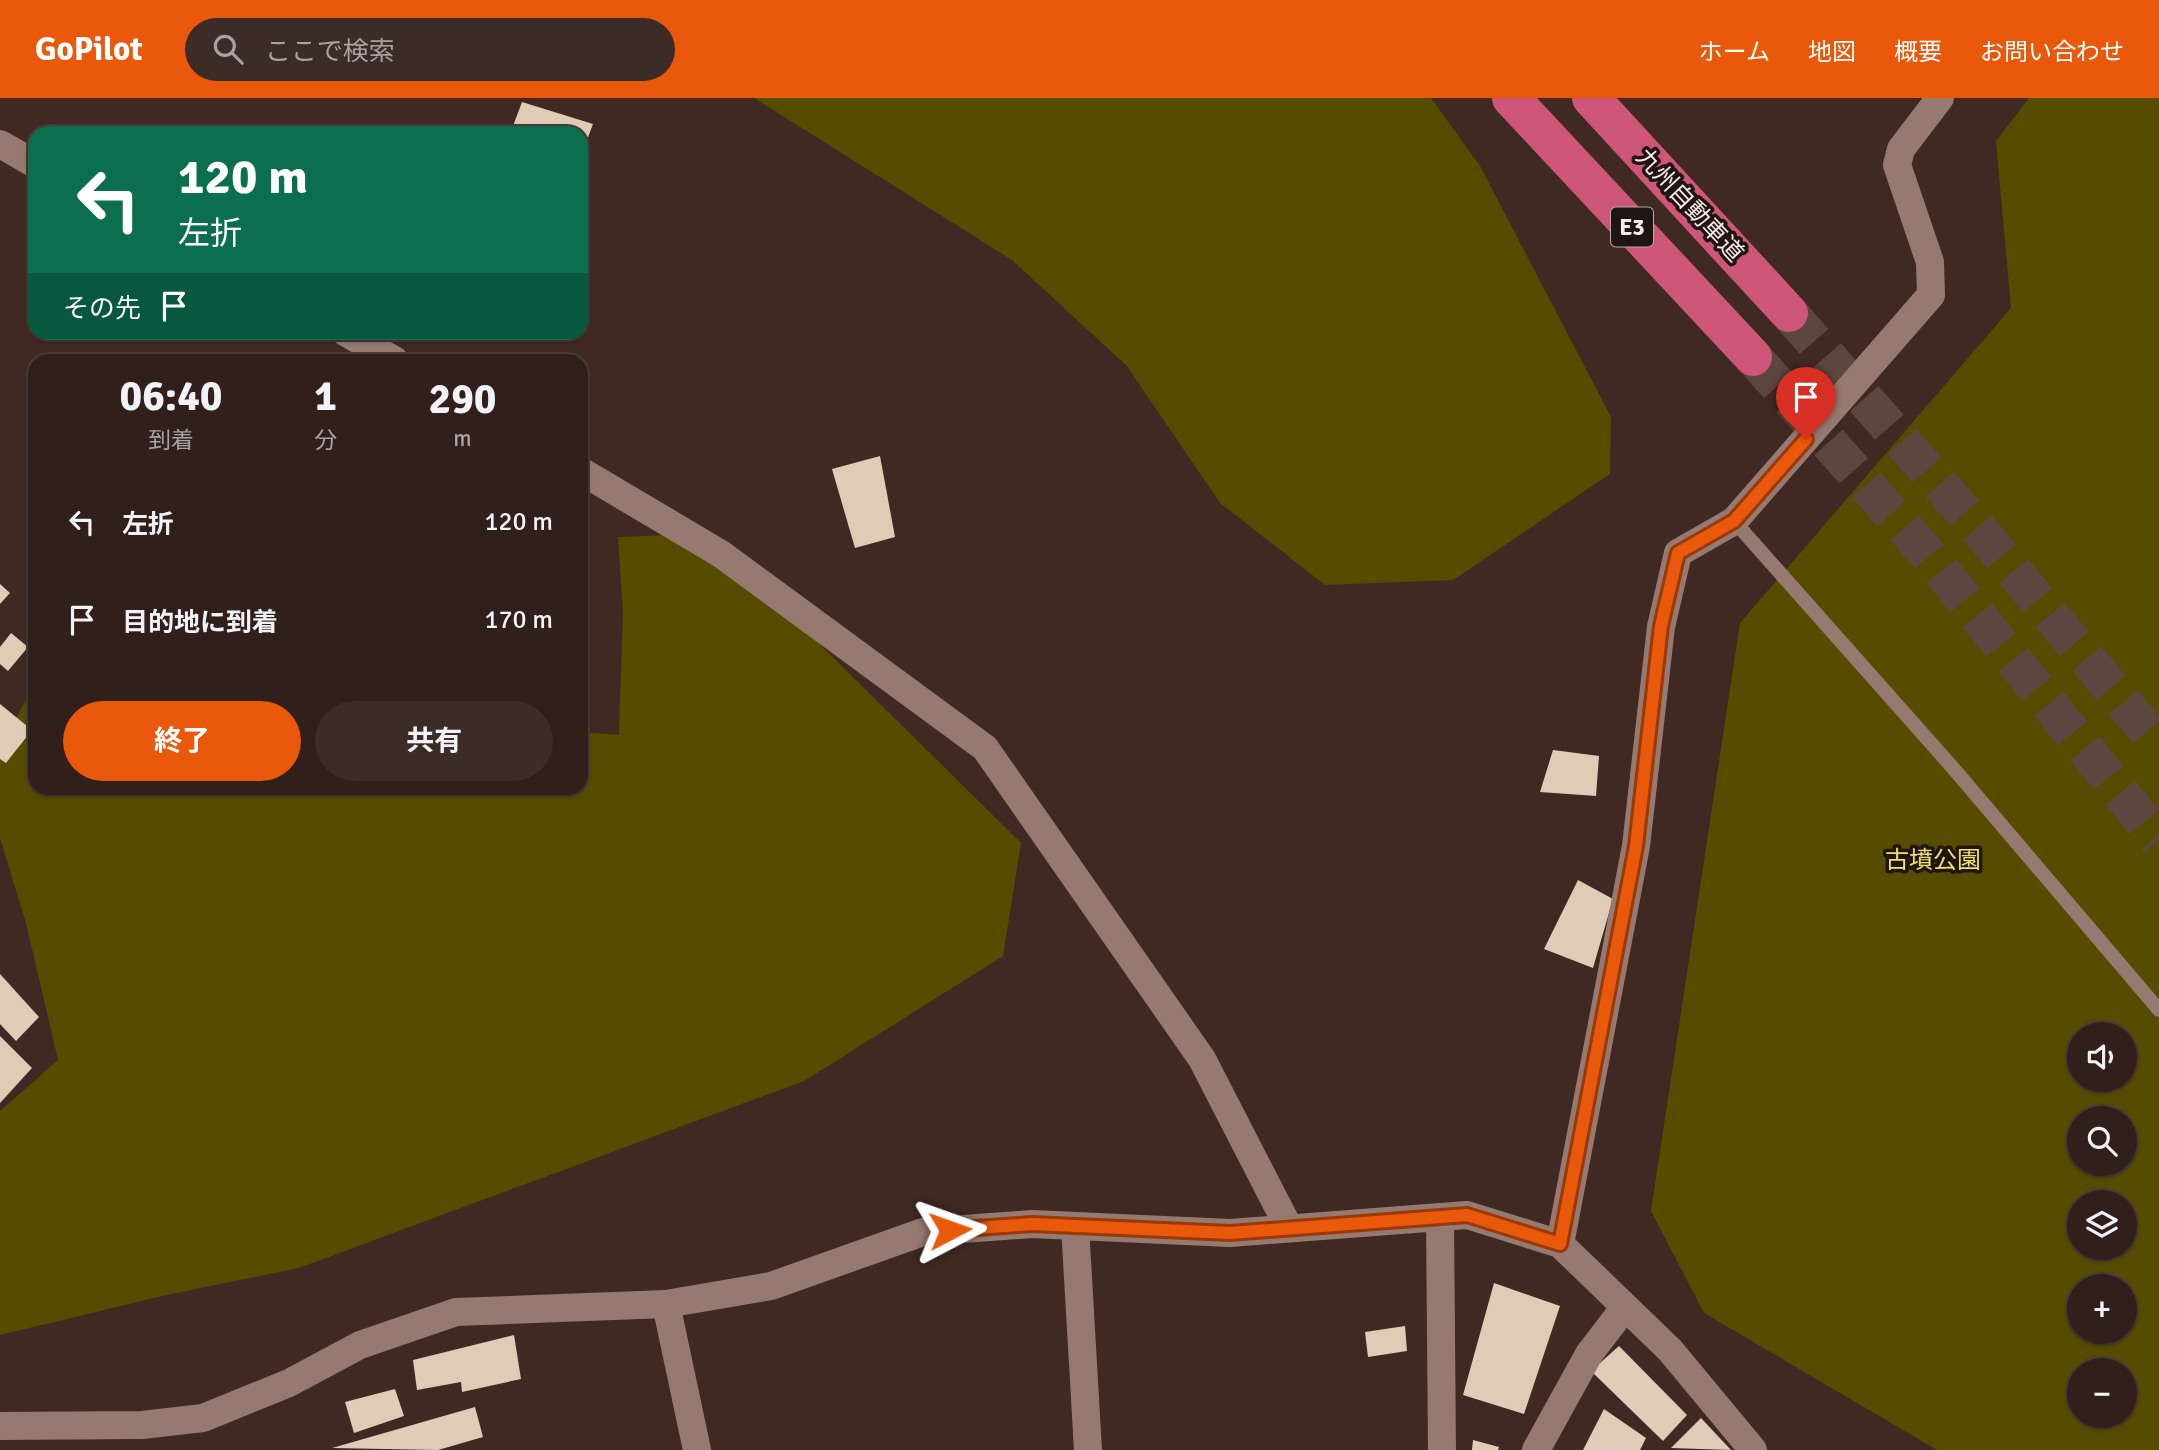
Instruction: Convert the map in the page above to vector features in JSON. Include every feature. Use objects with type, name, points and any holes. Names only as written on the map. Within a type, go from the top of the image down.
[{"type":"highway","name":"E3","points":[[1511,98],[1753,357]]},
{"type":"highway","name":"九州自動車道","points":[[1591,98],[1789,313]]},
{"type":"street","points":[[1560,1244],[1636,846],[1661,626],[1678,553],[1734,521],[1931,295],[1930,262],[1897,165],[1901,149],[1940,98]]},
{"type":"street","points":[[0,144],[28,160]]},
{"type":"street","points":[[359,340],[384,354]]},
{"type":"street","points":[[588,475],[721,554],[985,748],[1202,1059],[1289,1228]]},
{"type":"street","points":[[0,1426],[142,1424],[203,1419],[289,1383],[360,1345],[456,1312],[666,1304],[771,1286],[923,1232],[1032,1224],[1230,1233],[1467,1215],[1560,1244],[1670,1350],[1753,1450]]},
{"type":"street","points":[[1440,1217],[1443,1450]]},
{"type":"street","points":[[1075,1226],[1088,1450]]},
{"type":"street","points":[[666,1304],[697,1450]]},
{"type":"street","points":[[1536,1450],[1589,1354],[1625,1307]]},
{"type":"lane","points":[[1734,521],[1953,768],[2159,1010]]},
{"type":"green space","points":[[754,98],[1431,98],[1480,166],[1611,417],[1610,474],[1453,580],[1325,585],[1220,503],[1127,366],[1012,260]]},
{"type":"green space","name":"古墳公園","points":[[2029,98],[2159,98],[2159,1450],[1937,1450],[1704,1313],[1651,1211],[1740,623],[2011,308],[1996,141]]},
{"type":"green space","points":[[699,534],[788,613],[1021,843],[1003,956],[804,1081],[299,1268],[171,1294],[0,1335],[0,1111],[58,1060],[26,923],[0,838],[0,749],[28,696],[28,795],[588,795],[588,733],[619,735],[623,611],[618,537]]},
{"type":"building","points":[[522,102],[593,124],[588,137],[588,126],[513,126]]},
{"type":"building","points":[[880,456],[895,537],[855,548],[832,469]]},
{"type":"building","points":[[0,584],[10,593],[0,604]]},
{"type":"building","points":[[11,633],[28,647],[8,671],[0,664],[0,647]]},
{"type":"building","points":[[0,704],[28,727],[28,735],[6,763],[0,759]]},
{"type":"building","points":[[1553,750],[1599,756],[1596,796],[1540,792]]},
{"type":"building","points":[[1578,880],[1613,899],[1593,968],[1544,949]]},
{"type":"building","points":[[0,974],[39,1017],[16,1041],[0,1024]]},
{"type":"building","points":[[0,1036],[32,1068],[0,1103]]},
{"type":"building","points":[[1494,1283],[1560,1306],[1524,1414],[1463,1395]]},
{"type":"building","points":[[1405,1326],[1407,1351],[1368,1357],[1365,1332]]},
{"type":"building","points":[[514,1335],[521,1379],[462,1392],[461,1382],[417,1390],[413,1360]]},
{"type":"building","points":[[1619,1346],[1687,1415],[1663,1441],[1591,1371]]},
{"type":"building","points":[[395,1389],[404,1416],[354,1433],[345,1402]]},
{"type":"building","points":[[475,1407],[483,1437],[438,1450],[332,1448]]},
{"type":"building","points":[[1604,1409],[1646,1438],[1640,1450],[1583,1450]]},
{"type":"building","points":[[1701,1418],[1731,1450],[1671,1448]]},
{"type":"building","points":[[1473,1440],[1499,1447],[1498,1450],[1472,1450]]},
{"type":"tunnel","points":[[1789,313],[1970,519],[2159,745]]},
{"type":"tunnel","points":[[1753,357],[1929,556],[2159,840]]},
{"type":"route","points":[[950,1230],[1032,1224],[1230,1233],[1467,1215],[1560,1244],[1636,846],[1661,626],[1678,553],[1734,521],[1806,439]]}]
